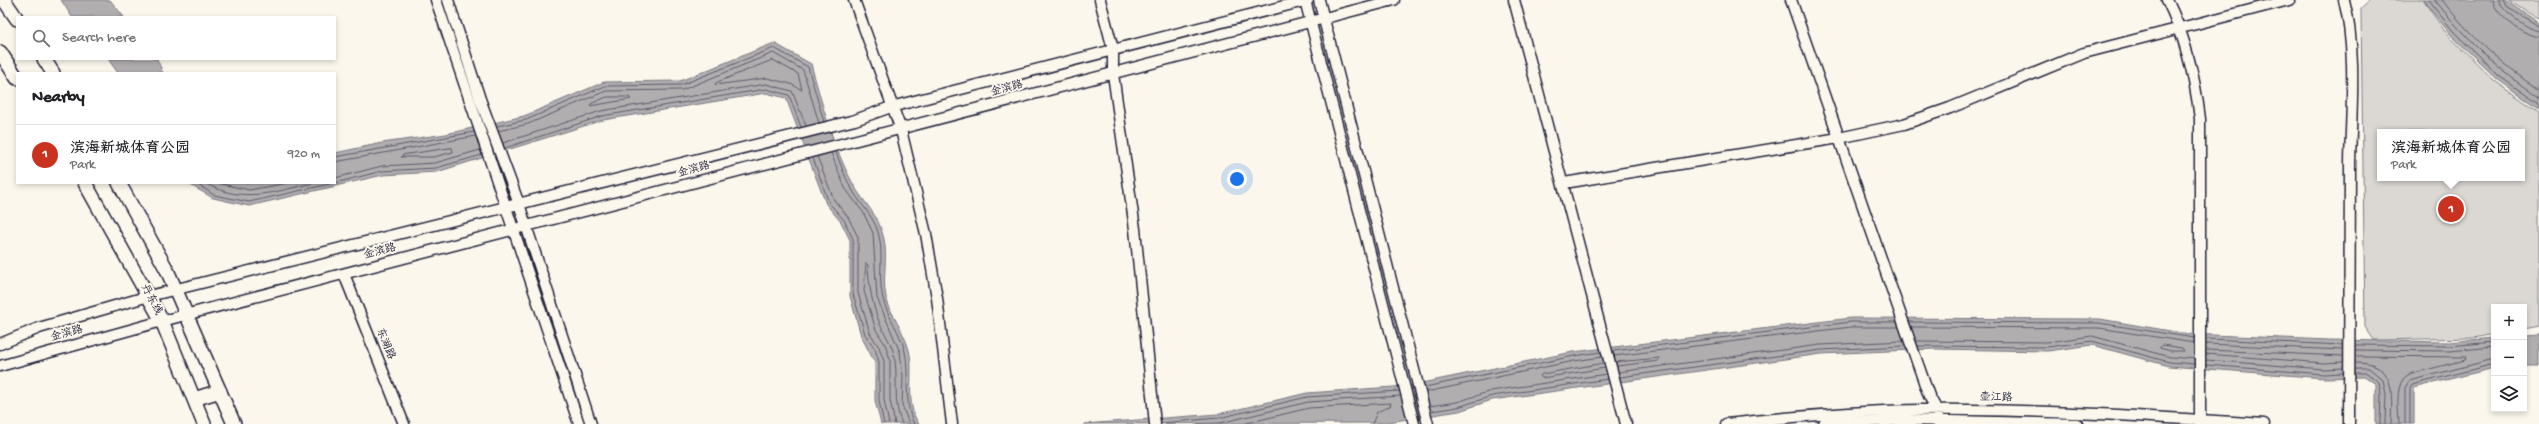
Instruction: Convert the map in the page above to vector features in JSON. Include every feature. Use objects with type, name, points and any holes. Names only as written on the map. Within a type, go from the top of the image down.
[{"type":"highway","points":[[4,0],[16,17]]},
{"type":"highway","points":[[0,52],[16,76]]},
{"type":"highway","points":[[45,60],[52,72]]},
{"type":"highway","name":"丹东线","points":[[86,184],[162,321],[204,424]]},
{"type":"highway","points":[[120,184],[176,290],[185,316],[234,424]]},
{"type":"highway","points":[[194,399],[220,391]]},
{"type":"main road","points":[[436,0],[512,230],[579,424]]},
{"type":"main road","points":[[448,0],[480,99],[519,204],[525,227],[591,424]]},
{"type":"main road","points":[[854,0],[891,107],[901,130],[926,234],[937,298],[952,424]]},
{"type":"main road","points":[[1100,0],[1113,49],[1113,74],[1135,229],[1155,424]]},
{"type":"main road","points":[[1306,0],[1400,364],[1414,424]]},
{"type":"main road","name":"金滨路","points":[[0,344],[39,328],[149,296],[505,208],[776,138],[855,120],[891,107],[1306,0]]},
{"type":"main road","points":[[1319,0],[1410,362],[1428,424]]},
{"type":"main road","name":"金滨路","points":[[0,366],[162,321],[861,139],[901,130],[1394,0]]},
{"type":"main road","points":[[1514,0],[1564,183],[1626,424]]},
{"type":"main road","points":[[1791,0],[1939,422]]},
{"type":"main road","points":[[2167,0],[2179,28],[2194,73],[2200,119],[2200,422]]},
{"type":"main road","points":[[1564,183],[1839,138],[1921,120],[2084,53],[2289,0]]},
{"type":"main road","points":[[2344,0],[2350,39],[2351,94],[2348,328],[2349,424]]},
{"type":"main road","name":"东湖路","points":[[344,274],[404,424]]},
{"type":"main road","name":"壶江路","points":[[1726,424],[1818,415],[1936,410],[2078,413],[2200,422],[2264,424]]},
{"type":"main road","points":[[1824,424],[1939,422],[2077,424]]},
{"type":"shaded area","points":[[2371,0],[2423,0],[2446,33],[2495,81],[2539,112],[2539,326],[2527,328],[2527,304],[2491,304],[2491,335],[2474,338],[2374,340],[2365,327],[2361,9]]},
{"type":"shaded area","points":[[2509,0],[2539,0],[2539,19],[2535,17]]},
{"type":"water","points":[[61,0],[110,0],[123,16],[71,16]]},
{"type":"water","points":[[2423,0],[2506,0],[2539,23],[2539,109],[2497,79],[2451,35]]},
{"type":"water","points":[[774,43],[811,64],[829,125],[846,170],[853,184],[875,216],[884,239],[886,297],[909,350],[911,359],[912,407],[919,424],[881,424],[875,401],[875,363],[861,336],[850,296],[850,240],[841,222],[826,204],[786,98],[766,93],[603,120],[437,172],[383,175],[249,206],[213,198],[189,184],[336,184],[336,153],[382,143],[446,134],[524,116],[604,82],[680,81]]},
{"type":"water","points":[[109,60],[157,60],[163,72],[117,72]]},
{"type":"water","points":[[1851,318],[2100,319],[2188,334],[2329,340],[2449,342],[2491,338],[2491,369],[2414,388],[2414,424],[2376,424],[2376,384],[2365,377],[2324,378],[2169,366],[2092,345],[2048,351],[1934,349],[1821,354],[1492,400],[1459,411],[1382,423],[1084,424],[1218,414],[1307,393],[1407,386],[1573,352]]},
{"type":"water","points":[[2539,334],[2539,366],[2527,366],[2527,335]]},
{"type":"place","name":"滨海新城体育公园","points":[[2451,209]]}]
